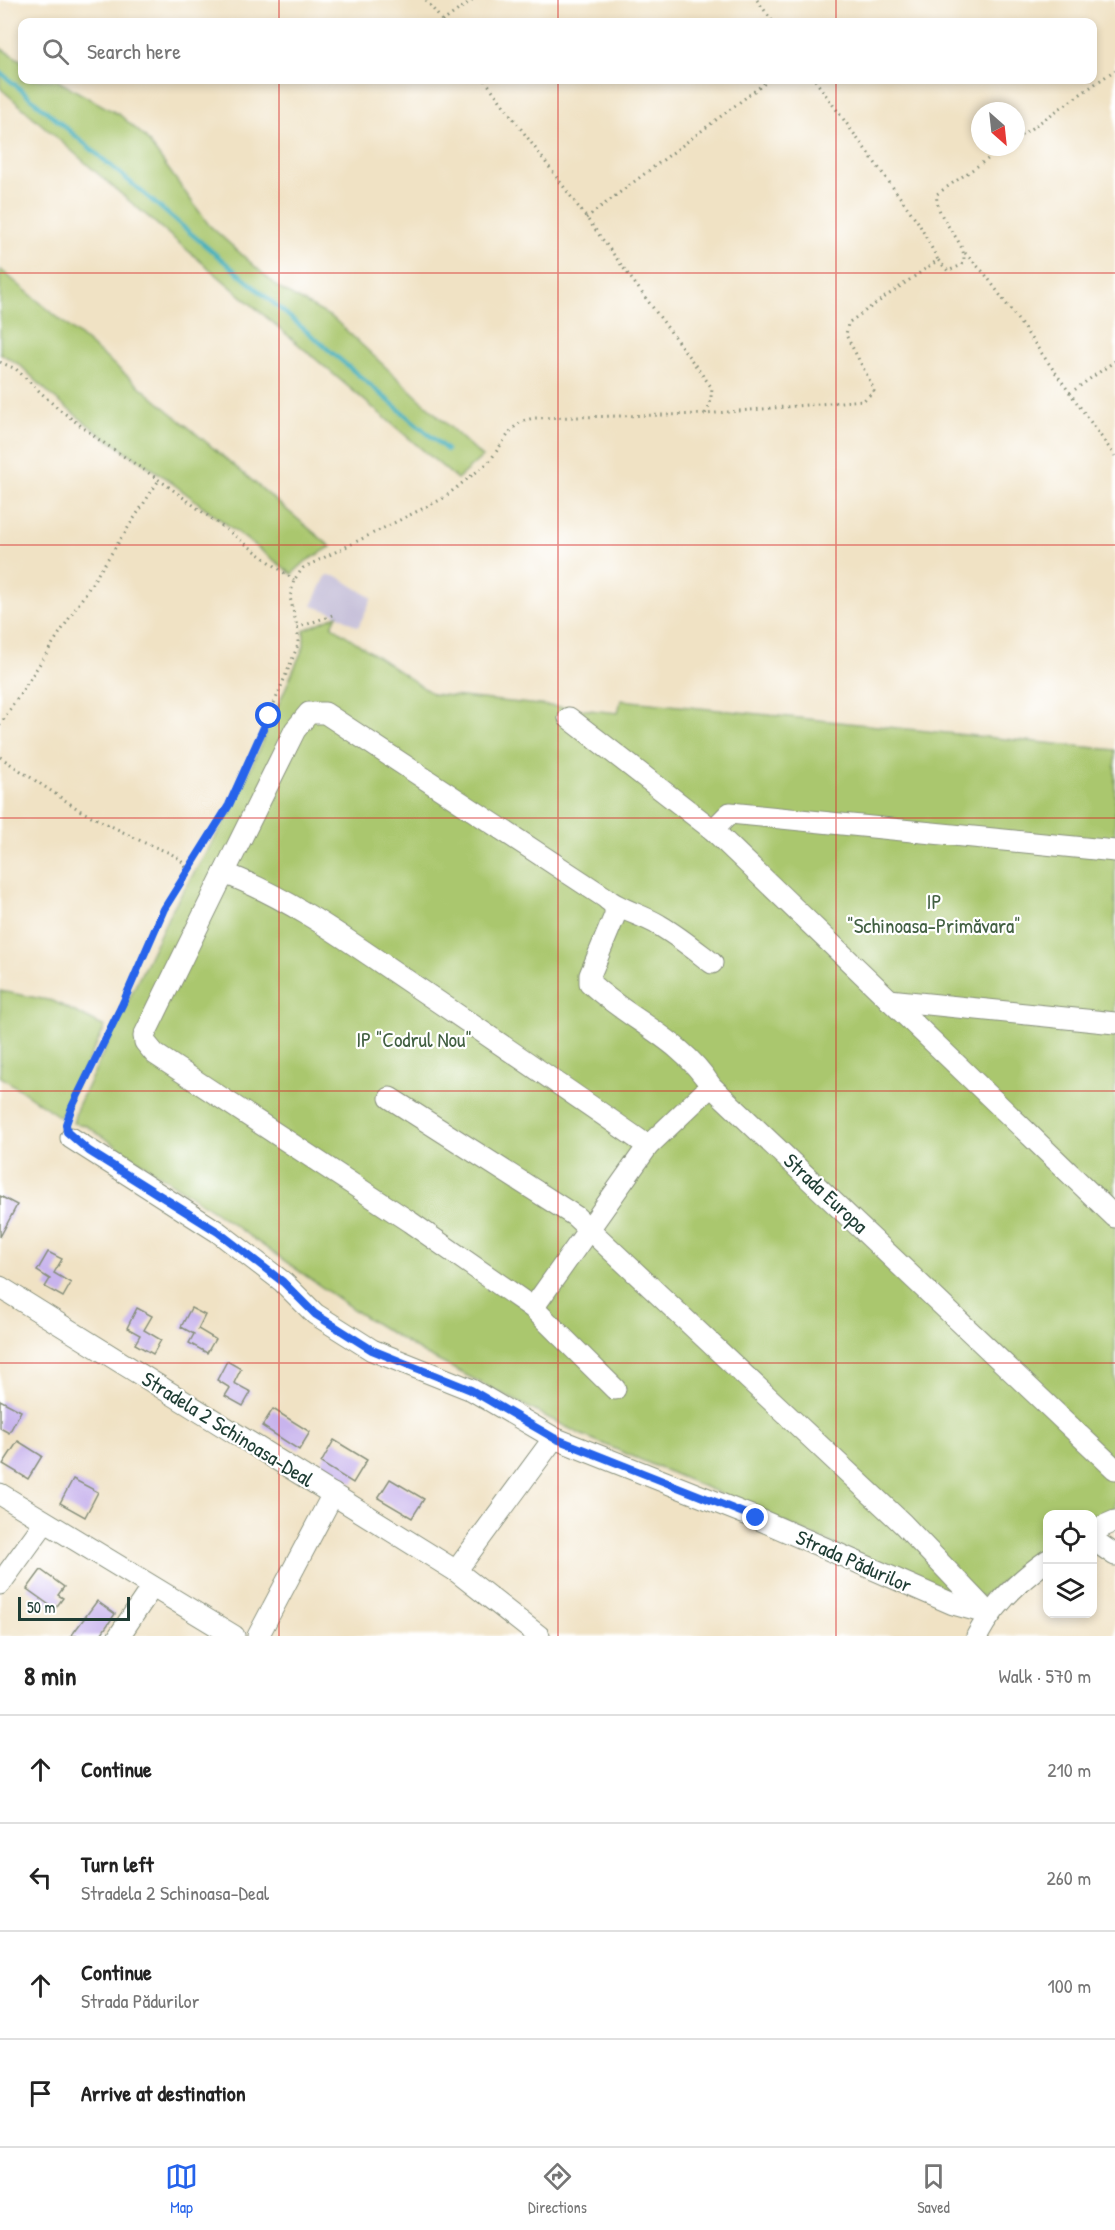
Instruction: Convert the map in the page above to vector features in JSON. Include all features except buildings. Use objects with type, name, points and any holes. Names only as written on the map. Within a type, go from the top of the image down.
[{"type":"street","points":[[615,1389],[533,1308],[411,1222],[148,1049],[144,1036],[295,730],[309,712],[325,713],[606,898],[615,907],[632,910],[660,925],[712,963]]},
{"type":"street","points":[[569,718],[713,830],[889,1000],[1113,1210]]},
{"type":"street","points":[[713,830],[730,813],[1115,851]]},
{"type":"street","points":[[224,873],[252,883],[282,900],[376,960],[648,1146]]},
{"type":"street","name":"Strada Europa","points":[[615,907],[615,915],[590,975],[590,983],[678,1047],[700,1069],[711,1086],[1115,1468]]},
{"type":"street","points":[[889,1000],[1115,1023]]},
{"type":"street","points":[[533,1308],[648,1146],[711,1086]]},
{"type":"street","points":[[390,1098],[575,1216],[903,1524],[989,1614]]},
{"type":"street","points":[[71,1138],[218,1232],[283,1282],[315,1314],[372,1350],[471,1390],[554,1438],[456,1571]]},
{"type":"street","name":"Stradela 2 Schinoasa-Deal","points":[[0,1287],[456,1571],[539,1636]]},
{"type":"street","name":"Strada Pădurilor","points":[[554,1438],[756,1518],[953,1604],[989,1614]]},
{"type":"street","points":[[0,1494],[234,1636]]},
{"type":"street","points":[[258,1636],[333,1494]]},
{"type":"street","points":[[1097,1529],[1115,1521]]},
{"type":"street","points":[[0,1584],[45,1522]]},
{"type":"street","points":[[1097,1542],[1115,1555]]},
{"type":"street","points":[[977,1636],[989,1614],[1005,1595],[1043,1563]]},
{"type":"street","points":[[119,1636],[152,1587]]},
{"type":"path","points":[[426,0],[439,18]]},
{"type":"path","points":[[447,18],[472,0]]},
{"type":"path","points":[[757,0],[770,18]]},
{"type":"path","points":[[1097,83],[1115,70]]},
{"type":"path","points":[[488,84],[712,388],[710,405],[705,414]]},
{"type":"path","points":[[586,218],[764,84]]},
{"type":"path","points":[[818,84],[918,222],[944,269],[956,270],[964,261],[963,251]]},
{"type":"path","points":[[1025,133],[1095,84]]},
{"type":"path","points":[[992,156],[937,194],[935,204],[963,251],[985,274],[1115,456]]},
{"type":"path","points":[[71,1138],[66,1124],[72,1107],[123,1003],[164,909],[229,805],[298,645],[297,628],[290,597],[294,580],[303,568],[412,516],[442,499],[489,462],[502,440],[522,421],[534,417],[705,414],[864,400],[874,391],[846,335],[848,323],[938,260]]},
{"type":"path","points":[[1070,393],[1115,361]]},
{"type":"path","points":[[0,362],[16,369],[55,406],[98,440],[159,480],[294,580]]},
{"type":"path","points":[[0,725],[159,480]]},
{"type":"path","points":[[297,628],[335,614]]},
{"type":"path","points":[[0,757],[81,811],[182,860],[188,871]]},
{"type":"shaded area","points":[[326,576],[337,576],[372,598],[358,627],[332,612],[312,606]]},
{"type":"green space","points":[[0,48],[18,59],[18,84],[63,84],[120,115],[145,137],[209,225],[280,289],[333,318],[482,457],[457,479],[0,88]]},
{"type":"green space","points":[[0,269],[331,547],[306,561],[292,574],[163,476],[101,435],[53,397],[20,365],[0,353]]},
{"type":"green space","name":"IP \"Codrul Nou\"","points":[[337,615],[332,626],[433,694],[618,713],[621,700],[1115,750],[1115,1512],[1097,1520],[1097,1510],[1043,1510],[1043,1551],[982,1597],[956,1587],[952,1597],[580,1434],[425,1354],[360,1314],[221,1216],[85,1125],[73,1123],[77,1108],[171,911],[233,808],[304,646],[304,630]]},
{"type":"green space","points":[[0,991],[53,1001],[105,1027],[60,1117],[0,1076]]},
{"type":"waterway","points":[[0,72],[447,450]]},
{"type":"route","points":[[269,716],[229,805],[164,909],[123,1003],[72,1107],[66,1124],[67,1132],[71,1138],[89,1151],[218,1232],[283,1282],[315,1314],[372,1350],[439,1375],[471,1390],[554,1438],[756,1518]]},
{"type":"park label","name":"IP \"Schinoasa-Primăvara\"","points":[[934,913]]}]
